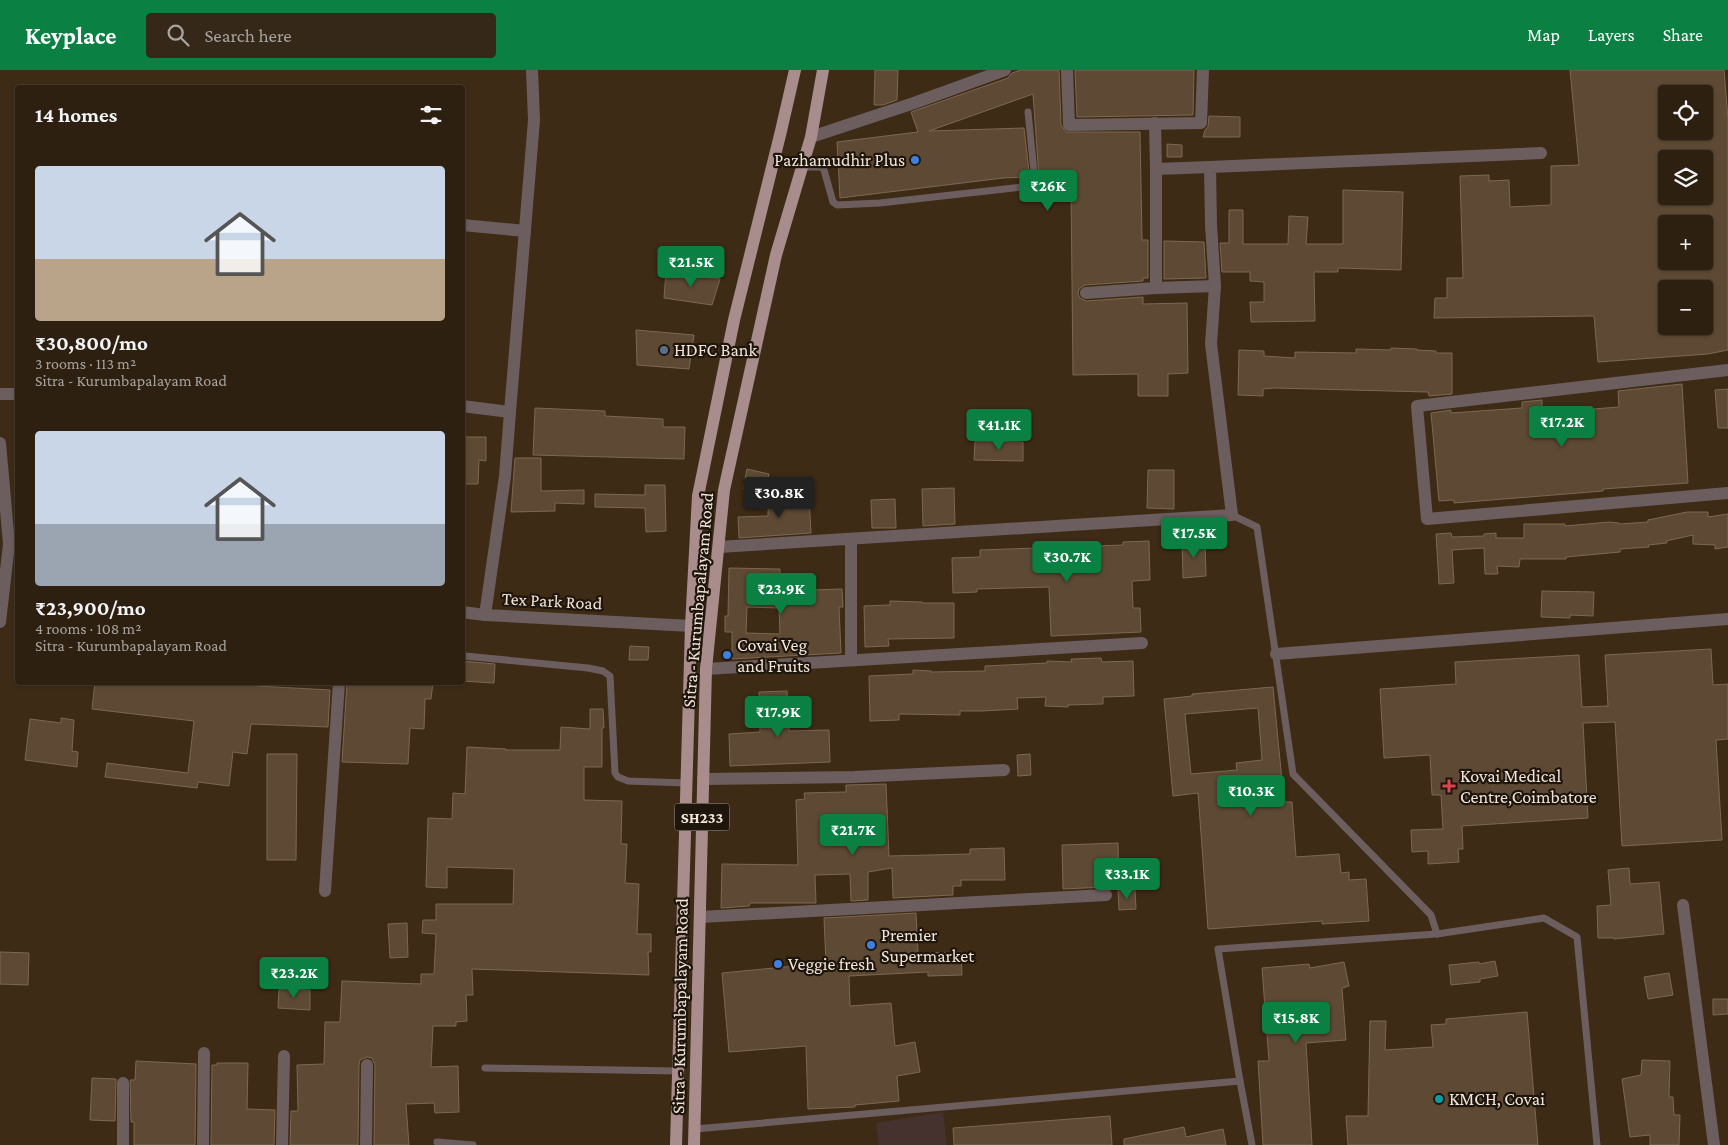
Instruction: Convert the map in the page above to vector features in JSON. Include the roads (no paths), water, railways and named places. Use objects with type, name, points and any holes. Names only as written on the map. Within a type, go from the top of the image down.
[{"type":"main road","name":"Sitra - Kurumbapalayam Road","points":[[676,1145],[691,626],[698,496],[734,320],[795,70]]},
{"type":"main road","name":"Sitra - Kurumbapalayam Road","points":[[694,1145],[706,669],[726,481],[776,255],[810,137],[824,70]]},
{"type":"street","name":"Tex Park Road","points":[[532,70],[534,120],[510,412],[504,476],[484,615],[710,627]]},
{"type":"street","points":[[810,137],[914,103],[1005,70]]},
{"type":"street","points":[[1067,70],[1069,125],[1201,123],[1203,70]]},
{"type":"street","points":[[1155,123],[1156,288]]},
{"type":"street","points":[[1156,168],[1541,153]]},
{"type":"street","points":[[719,547],[1232,515],[1211,344],[1215,286],[1210,167]]},
{"type":"street","points":[[465,225],[525,231]]},
{"type":"street","points":[[1086,293],[1215,286]]},
{"type":"street","points":[[1728,370],[1418,406],[1428,519],[1728,493]]},
{"type":"street","points":[[0,394],[15,394]]},
{"type":"street","points":[[465,406],[510,412]]},
{"type":"street","points":[[0,443],[9,544],[0,622]]},
{"type":"street","points":[[851,539],[851,660]]},
{"type":"street","points":[[465,612],[484,615]]},
{"type":"street","points":[[1276,654],[1728,619]]},
{"type":"street","points":[[706,669],[1142,643]]},
{"type":"street","points":[[324,891],[339,685]]},
{"type":"street","points":[[703,779],[854,776],[1004,770]]},
{"type":"street","points":[[700,917],[1106,895]]},
{"type":"street","points":[[1683,905],[1714,1145]]},
{"type":"street","points":[[202,1145],[204,1054]]},
{"type":"street","points":[[282,1145],[284,1056]]},
{"type":"street","points":[[366,1145],[367,1066]]},
{"type":"street","points":[[123,1083],[123,1145]]},
{"type":"lane","points":[[802,167],[821,167],[824,170],[833,202],[837,205],[880,203],[1023,187],[1030,184],[1033,180],[1034,172],[1028,112]]},
{"type":"lane","points":[[1232,515],[1258,527],[1293,774],[1431,915],[1437,934]]},
{"type":"lane","points":[[465,656],[603,671],[610,676],[615,773],[618,777],[628,781],[686,783]]},
{"type":"lane","points":[[1252,1145],[1218,949],[1437,934],[1544,918],[1577,937],[1597,1145]]},
{"type":"lane","points":[[485,1068],[678,1070]]},
{"type":"lane","points":[[695,1129],[1240,1082]]},
{"type":"lane","points":[[437,1142],[473,1145]]},
{"type":"place","name":"Pazhamudhir Plus","points":[[915,160]]},
{"type":"place","name":"HDFC Bank","points":[[664,350]]},
{"type":"place","name":"Covai Veg and Fruits","points":[[727,655]]},
{"type":"place","name":"Kovai Medical Centre,Coimbatore","points":[[1449,786]]},
{"type":"place","name":"Premier Supermarket","points":[[871,945]]},
{"type":"place","name":"Veggie fresh","points":[[778,964]]},
{"type":"place","name":"KMCH, Covai","points":[[1439,1099]]}]
